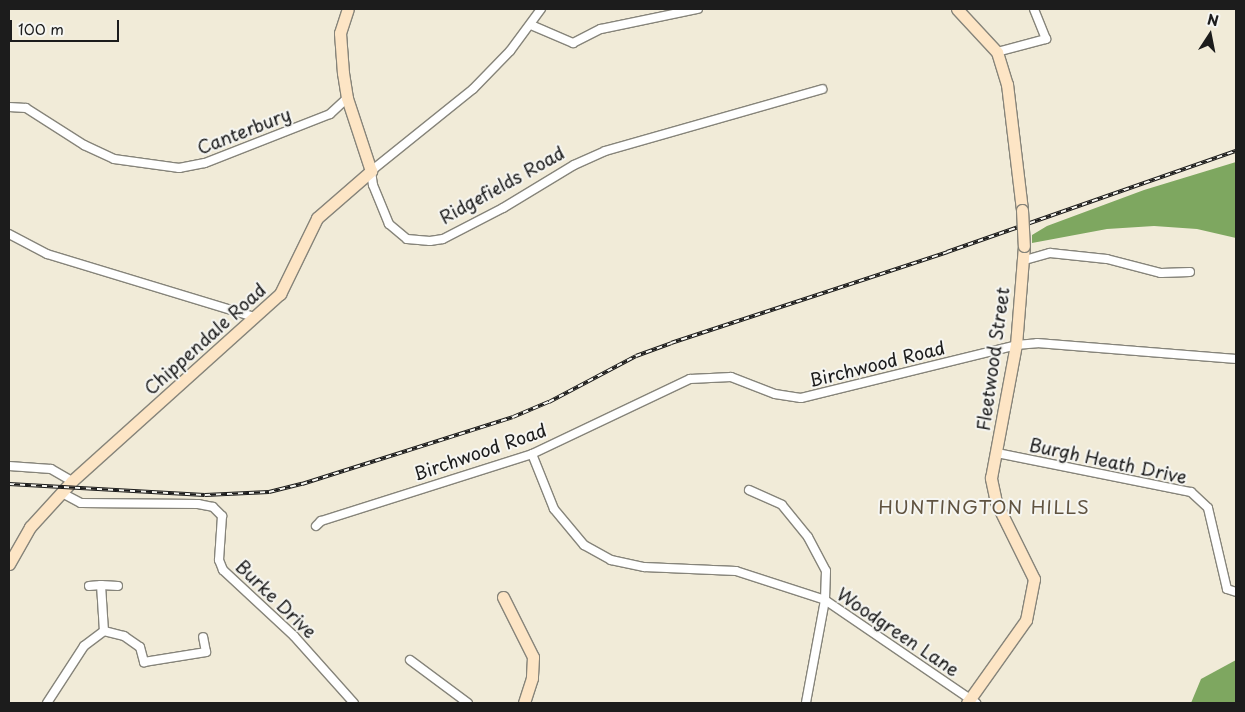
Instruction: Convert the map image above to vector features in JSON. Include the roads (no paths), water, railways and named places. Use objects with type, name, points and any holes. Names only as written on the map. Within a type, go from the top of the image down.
[{"type":"street","name":"Ridgefields Road","points":[[348,9],[339,43],[347,98],[371,171],[373,184],[389,224],[407,239],[430,241],[443,239],[478,222],[590,157],[822,89]]},
{"type":"street","name":"Chippendale Road","points":[[9,564],[30,527],[72,481],[280,294],[317,218],[371,171],[473,89],[531,25],[541,9]]},
{"type":"street","points":[[531,25],[573,43],[600,29],[698,9]]},
{"type":"street","name":"Fleetwood Street","points":[[957,9],[997,52],[1007,84],[1022,210],[1025,260],[1016,345],[991,478],[996,502],[1034,579],[1026,620],[971,702]]},
{"type":"street","points":[[997,52],[1046,39],[1034,9]]},
{"type":"street","name":"Canterbury","points":[[9,107],[26,108],[84,145],[114,159],[179,168],[205,164],[330,114],[347,98]]},
{"type":"street","points":[[9,234],[47,254],[255,317]]},
{"type":"street","points":[[1025,260],[1050,253],[1107,259],[1161,273],[1190,272]]},
{"type":"street","name":"Birchwood Road","points":[[316,526],[321,521],[532,454],[690,379],[730,377],[775,394],[801,398],[1016,345],[1037,343],[1236,359]]},
{"type":"street","name":"Burgh Heath Drive","points":[[997,453],[1191,492],[1208,508],[1227,589],[1234,593]]},
{"type":"street","name":"Woodgreen Lane","points":[[532,454],[554,509],[584,545],[611,560],[644,568],[736,572],[826,600],[971,702]]},
{"type":"street","points":[[9,466],[23,470],[51,468],[72,481]]},
{"type":"street","points":[[749,490],[782,505],[808,536],[826,571],[826,600],[806,703]]},
{"type":"street","name":"Burke Drive","points":[[62,493],[81,503],[213,507],[222,516],[220,560],[223,570],[294,636],[354,703]]},
{"type":"street","points":[[102,585],[104,631]]},
{"type":"street","points":[[89,586],[118,586]]},
{"type":"street","points":[[502,597],[533,657],[532,678],[524,703]]},
{"type":"street","points":[[104,631],[124,636],[140,647],[144,662],[206,652],[203,637]]},
{"type":"street","points":[[47,703],[84,646],[104,631]]},
{"type":"street","points":[[410,660],[468,703]]},
{"type":"railway","points":[[9,484],[205,495],[269,492],[302,484],[513,417],[549,402],[636,356],[671,343],[947,252],[1236,151]]},
{"type":"district","name":"HUNTINGTON HILLS","points":[[984,507]]}]
